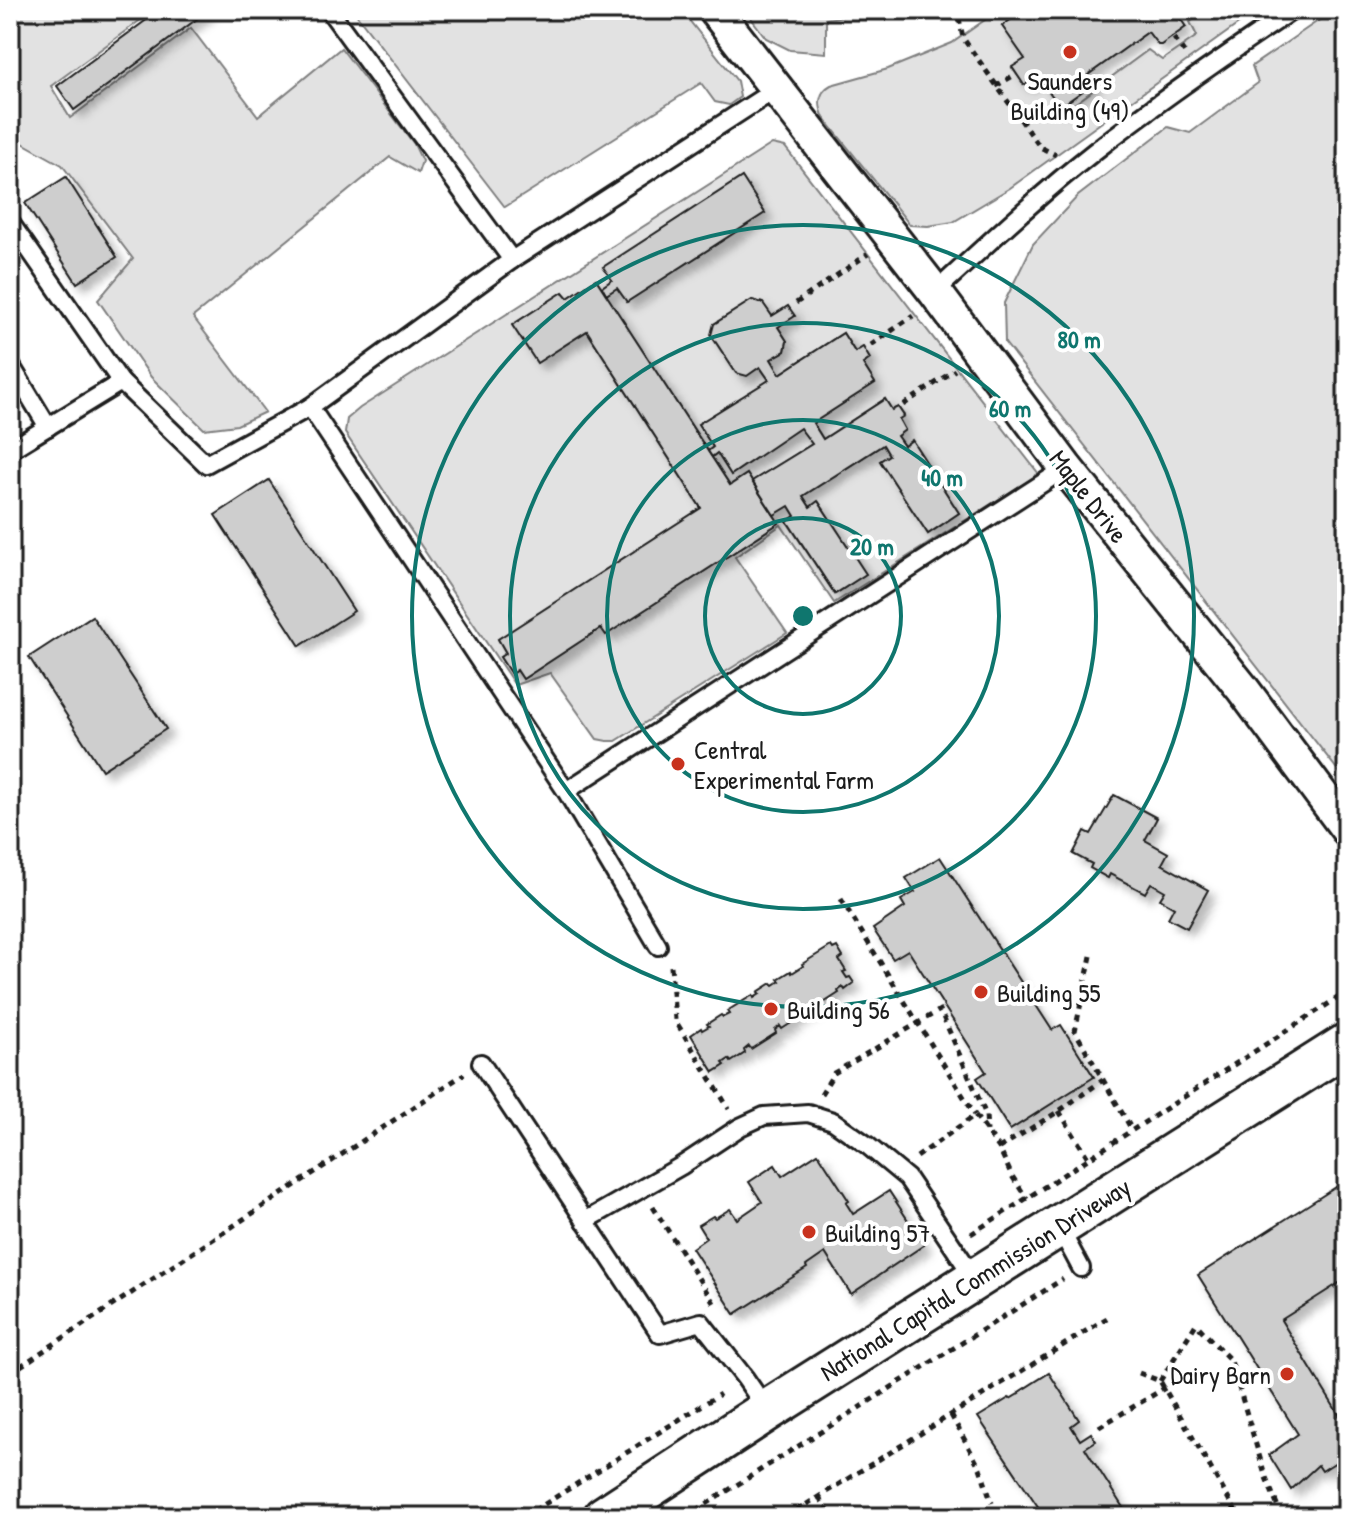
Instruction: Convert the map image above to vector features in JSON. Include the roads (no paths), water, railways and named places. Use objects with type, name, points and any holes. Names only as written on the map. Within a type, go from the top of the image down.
[{"type":"street","name":"Maple Drive","points":[[715,10],[848,179],[927,302],[1066,468],[1242,688],[1347,829]]},
{"type":"street","name":"National Capital Commission Driveway","points":[[604,1517],[1347,1044]]},
{"type":"lane","points":[[329,10],[512,260]]},
{"type":"lane","points":[[927,302],[992,238],[1077,166],[1199,74],[1293,10]]},
{"type":"lane","points":[[10,222],[121,382],[206,464],[310,407],[512,260],[776,89]]},
{"type":"lane","points":[[10,364],[48,427]]},
{"type":"lane","points":[[10,450],[121,382]]},
{"type":"lane","points":[[310,407],[566,791],[658,946]]},
{"type":"lane","points":[[566,791],[1066,468]]},
{"type":"lane","points":[[481,1063],[660,1334],[701,1322],[768,1410]]},
{"type":"lane","points":[[585,1221],[681,1166],[740,1127],[764,1116],[808,1113],[833,1121],[907,1178],[975,1279]]},
{"type":"lane","points":[[1059,1226],[1081,1268]]},
{"type":"place","name":"Saunders Building (49)","points":[[1070,52]]},
{"type":"place","name":"Central Experimental Farm","points":[[678,764]]},
{"type":"place","name":"Building 55","points":[[981,992]]},
{"type":"place","name":"Building 56","points":[[771,1009]]},
{"type":"place","name":"Building 57","points":[[809,1232]]},
{"type":"place","name":"Dairy Barn","points":[[1287,1374]]}]
